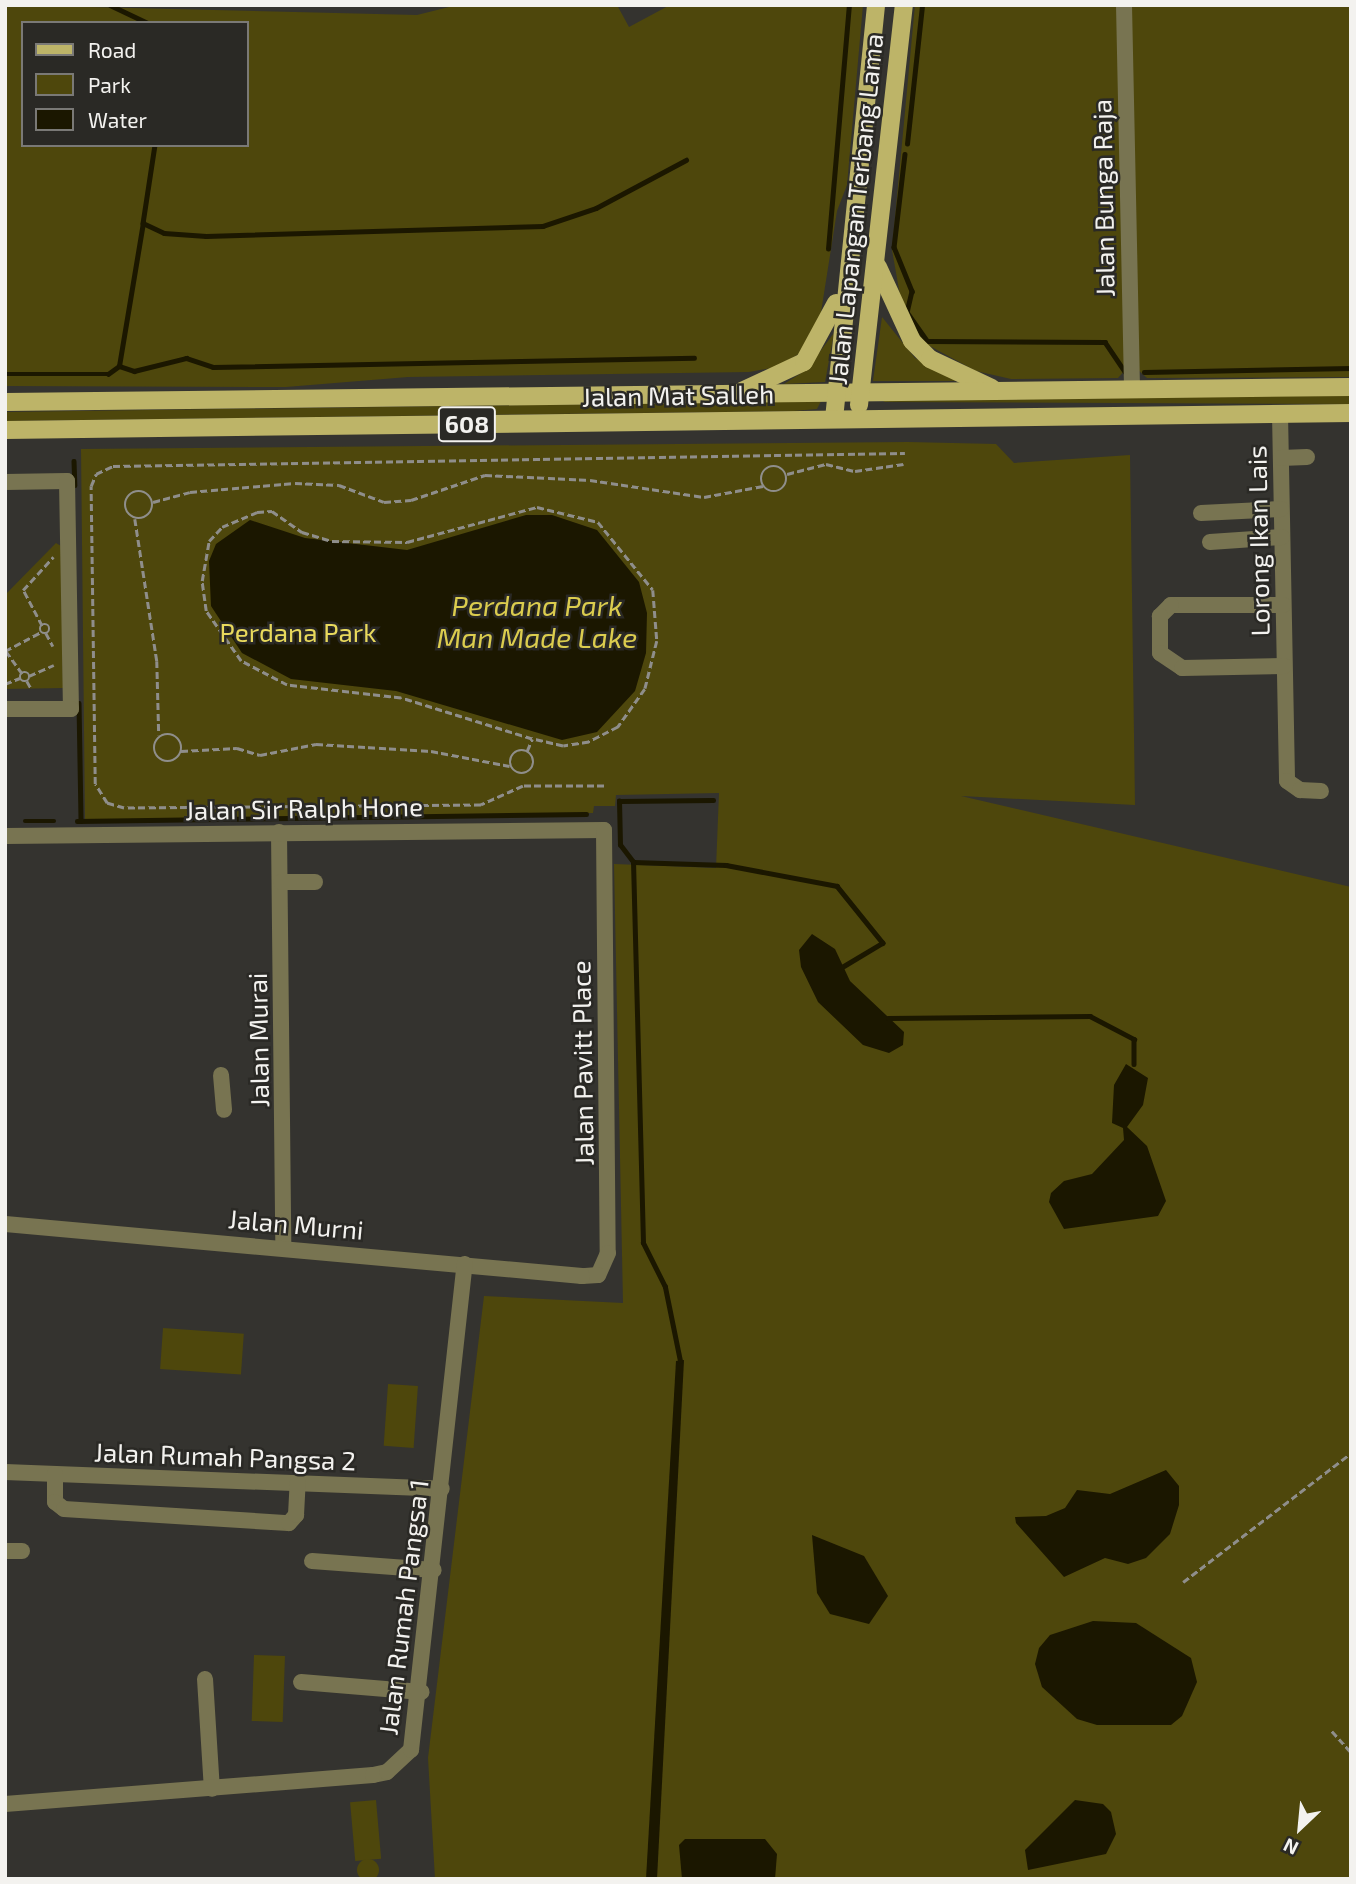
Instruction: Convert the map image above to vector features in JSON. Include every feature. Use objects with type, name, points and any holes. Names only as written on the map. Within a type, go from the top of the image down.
[{"type":"main road","name":"Jalan Lapangan Terbang Lama","points":[[834,419],[845,276],[876,5]]},
{"type":"main road","name":"Jalan Lapangan Terbang Lama","points":[[858,419],[904,5]]},
{"type":"main road","points":[[877,264],[912,341],[930,359],[997,390]]},
{"type":"main road","points":[[736,394],[804,362],[827,330],[845,276]]},
{"type":"main road","name":"Jalan Mat Salleh","points":[[5,402],[1351,387]]},
{"type":"main road","name":"Jalan Mat Salleh","points":[[5,430],[1351,413]]},
{"type":"street","name":"Jalan Bunga Raja","points":[[1124,5],[1132,389]]},
{"type":"street","name":"Lorong Ikan Lais","points":[[1280,414],[1282,537],[1287,566],[1283,605],[1287,781],[1300,790],[1321,791]]},
{"type":"street","points":[[1281,458],[1307,457]]},
{"type":"street","points":[[5,482],[67,481],[71,709],[5,709]]},
{"type":"street","points":[[1201,513],[1281,509]]},
{"type":"street","points":[[1210,542],[1282,537]]},
{"type":"street","points":[[1283,605],[1171,605],[1160,616],[1160,653],[1182,668],[1284,666]]},
{"type":"street","name":"Jalan Sir Ralph Hone","points":[[5,836],[604,830]]},
{"type":"street","name":"Jalan Pavitt Place","points":[[582,1276],[598,1275],[608,1253],[604,830]]},
{"type":"street","name":"Jalan Murai","points":[[279,832],[283,1247]]},
{"type":"street","points":[[281,882],[315,882]]},
{"type":"street","points":[[221,1075],[224,1110]]},
{"type":"street","name":"Jalan Murni","points":[[5,1224],[582,1276]]},
{"type":"street","name":"Jalan Rumah Pangsa 1","points":[[5,1804],[212,1789],[387,1772],[411,1751],[422,1692],[465,1264]]},
{"type":"street","name":"Jalan Rumah Pangsa 2","points":[[5,1472],[442,1489]]},
{"type":"street","points":[[55,1474],[55,1502],[64,1509],[289,1523],[296,1515],[298,1482]]},
{"type":"street","points":[[5,1550],[22,1551]]},
{"type":"street","points":[[312,1561],[434,1570]]},
{"type":"street","points":[[205,1679],[212,1789]]},
{"type":"street","points":[[301,1682],[422,1692]]},
{"type":"path","points":[[604,786],[523,786],[481,805],[124,808],[107,803],[95,783],[91,486],[96,474],[113,466],[905,453]]},
{"type":"path","points":[[763,486],[768,467],[787,474],[826,464],[855,471],[904,464]]},
{"type":"path","points":[[153,502],[190,492],[295,483],[339,485],[384,502],[411,500],[485,475],[590,480],[704,497],[763,486],[782,489],[787,474]]},
{"type":"path","points":[[153,502],[146,492],[131,493],[124,506],[135,519],[157,661],[159,736],[153,749],[162,761],[176,760],[181,751]]},
{"type":"path","points":[[135,519],[147,517],[153,502]]},
{"type":"path","points":[[537,508],[597,523],[653,590],[657,641],[645,689],[618,727],[589,742],[563,746],[532,738],[401,698],[286,685],[264,676],[218,636],[206,611],[202,581],[209,541],[222,527],[257,512],[272,511],[302,532],[332,541],[407,542],[537,508]]},
{"type":"path","points":[[32,690],[5,651],[50,629],[42,625],[23,590],[63,546]]},
{"type":"path","points":[[41,632],[42,625]]},
{"type":"path","points":[[5,684],[61,662]]},
{"type":"path","points":[[27,681],[29,676]]},
{"type":"path","points":[[159,736],[174,735],[181,751]]},
{"type":"path","points":[[527,751],[532,738]]},
{"type":"path","points":[[181,751],[237,748],[260,755],[316,744],[431,751],[510,766],[516,774],[529,773],[534,761],[527,751]]},
{"type":"path","points":[[510,766],[514,752],[527,751]]},
{"type":"path","points":[[1183,1582],[1351,1453]]},
{"type":"path","points":[[1332,1731],[1351,1752]]},
{"type":"green space","points":[[5,5],[417,15],[457,5],[617,5],[629,27],[670,5],[863,5],[847,185],[837,211],[819,325],[802,352],[777,367],[749,372],[408,377],[286,387],[5,386]]},
{"type":"green space","points":[[915,5],[1117,5],[1126,369],[1118,378],[1011,379],[976,371],[926,344],[903,312],[892,250]]},
{"type":"green space","points":[[1130,5],[1351,5],[1351,377],[1147,378],[1137,369]]},
{"type":"green space","points":[[882,317],[915,358],[959,381],[873,381]]},
{"type":"green space","points":[[834,333],[825,382],[784,384],[806,370]]},
{"type":"green space","points":[[1351,395],[1351,404],[883,402],[885,401]]},
{"type":"green space","points":[[821,401],[817,409],[794,411],[5,421],[5,412]]},
{"type":"green space","name":"Perdana Park","points":[[908,442],[996,444],[1014,463],[1130,455],[1135,805],[961,796],[1351,887],[1351,1879],[435,1879],[428,1758],[484,1296],[623,1303],[614,864],[716,868],[719,793],[616,795],[615,806],[594,806],[593,813],[85,820],[81,449]]},
{"type":"green space","points":[[56,543],[61,546],[63,688],[5,689],[5,595]]},
{"type":"green space","points":[[163,1328],[244,1334],[241,1375],[160,1369]]},
{"type":"green space","points":[[388,1384],[418,1386],[414,1448],[384,1446]]},
{"type":"green space","points":[[254,1655],[285,1656],[283,1722],[252,1721]]},
{"type":"green space","points":[[376,1800],[381,1859],[355,1861],[350,1802]]},
{"type":"green space","points":[[364,1859],[372,1859],[379,1866],[379,1874],[372,1881],[364,1881],[357,1874],[357,1866]]},
{"type":"water","name":"Perdana Park Man Made Lake","points":[[526,515],[552,515],[597,530],[639,582],[647,613],[646,653],[635,691],[597,732],[562,740],[396,691],[291,679],[242,653],[211,606],[209,561],[216,544],[250,520],[305,538],[407,550]]},
{"type":"water","points":[[812,934],[835,949],[850,981],[904,1032],[903,1045],[889,1053],[863,1045],[818,1002],[801,967],[799,950]]},
{"type":"water","points":[[1126,1064],[1148,1078],[1143,1105],[1127,1127],[1147,1146],[1166,1201],[1158,1216],[1064,1229],[1049,1202],[1051,1193],[1064,1181],[1092,1174],[1124,1140],[1123,1128],[1112,1123],[1114,1085]]},
{"type":"water","points":[[684,1360],[657,1879],[646,1879],[676,1361]]},
{"type":"water","points":[[1166,1470],[1179,1486],[1179,1505],[1170,1534],[1146,1558],[1128,1564],[1105,1558],[1064,1577],[1016,1523],[1015,1517],[1046,1516],[1065,1508],[1077,1490],[1110,1494]]},
{"type":"water","points":[[812,1535],[864,1556],[888,1596],[869,1624],[830,1614],[817,1593]]},
{"type":"water","points":[[1093,1621],[1136,1623],[1191,1658],[1197,1682],[1182,1716],[1171,1725],[1097,1725],[1077,1719],[1042,1687],[1035,1664],[1039,1648],[1050,1635]]},
{"type":"water","points":[[1075,1800],[1103,1804],[1111,1812],[1116,1834],[1106,1854],[1028,1870],[1025,1850]]},
{"type":"water","points":[[685,1839],[765,1839],[777,1854],[775,1879],[682,1879],[679,1845]]},
{"type":"waterway","points":[[110,5],[144,21]]},
{"type":"waterway","points":[[828,249],[849,5]]},
{"type":"waterway","points":[[907,144],[922,5]]},
{"type":"waterway","points":[[155,147],[143,223],[164,233],[206,236],[543,226],[596,208],[686,160]]},
{"type":"waterway","points":[[905,154],[894,247],[912,291],[907,312],[927,341],[1105,342],[1125,372]]},
{"type":"waterway","points":[[5,374],[108,374],[119,366],[143,223]]},
{"type":"waterway","points":[[119,366],[134,371],[186,358],[213,367],[694,358]]},
{"type":"waterway","points":[[1144,372],[1351,368]]},
{"type":"waterway","points":[[74,461],[75,485]]},
{"type":"waterway","points":[[79,703],[81,821]]},
{"type":"waterway","points":[[680,1361],[665,1287],[643,1243],[633,862],[620,845],[619,801],[713,800]]},
{"type":"waterway","points":[[77,821],[586,814]]},
{"type":"waterway","points":[[25,821],[54,821]]},
{"type":"waterway","points":[[633,862],[726,865],[837,886],[883,943],[843,967]]},
{"type":"waterway","points":[[888,1018],[1090,1016],[1134,1039],[1134,1064]]}]
